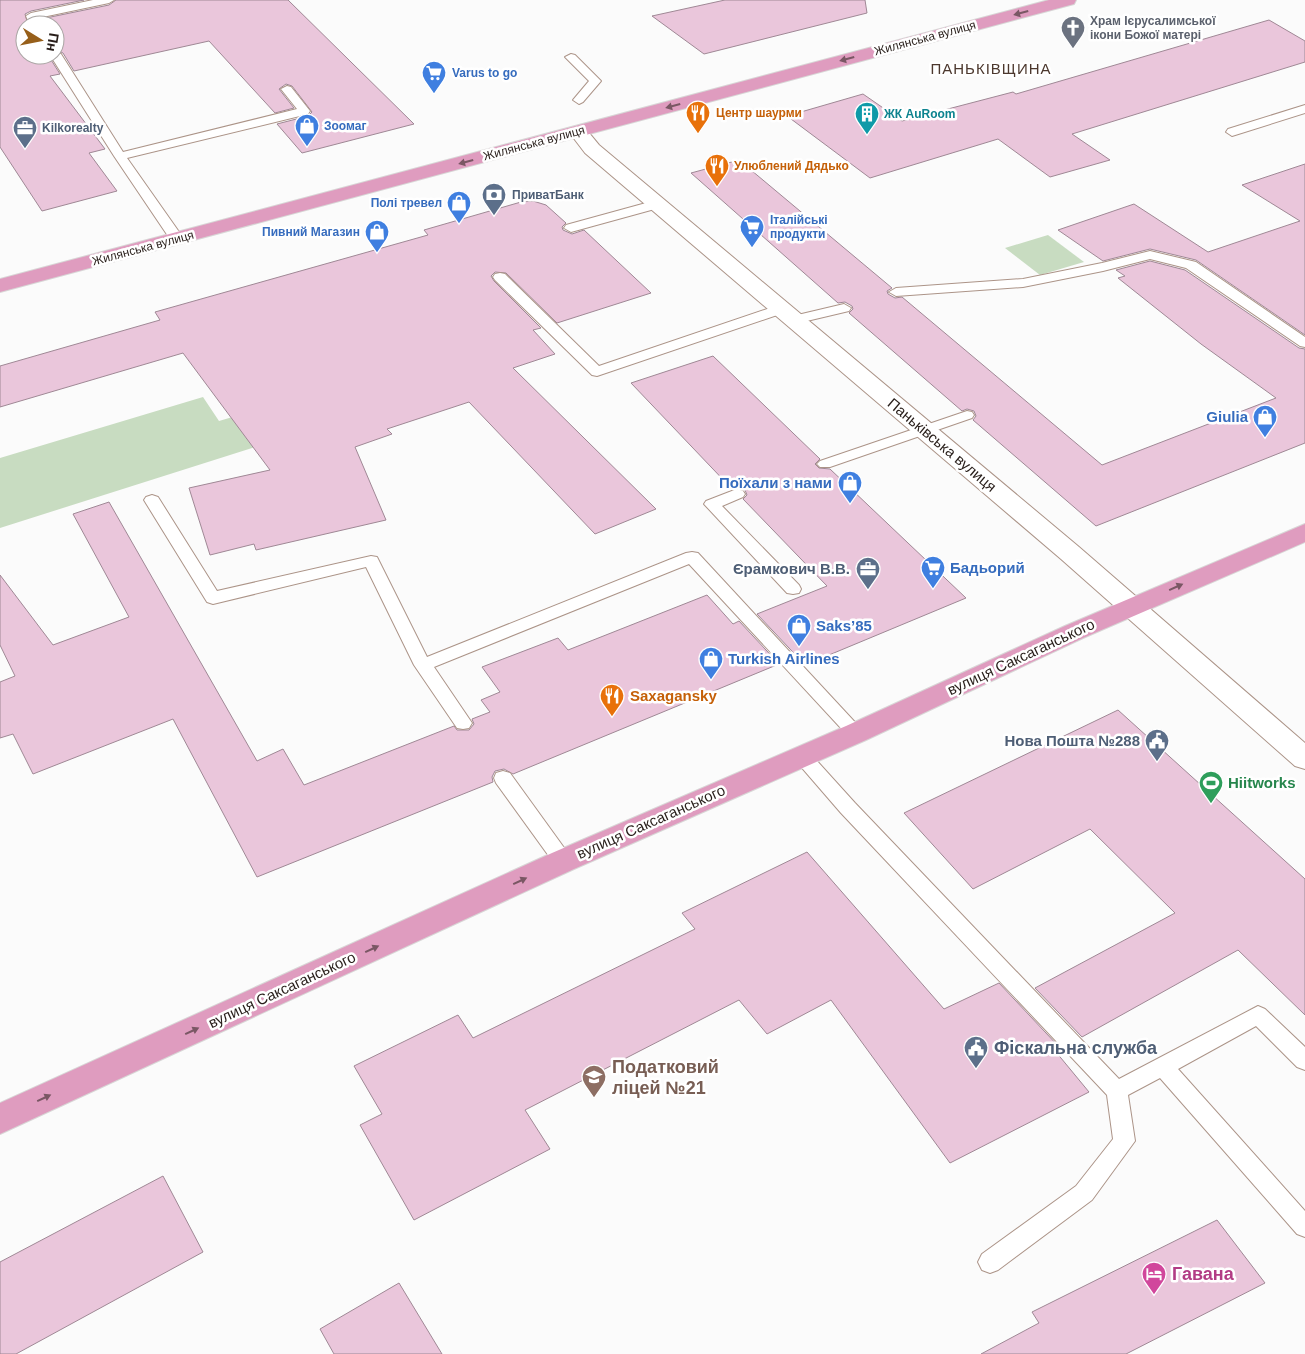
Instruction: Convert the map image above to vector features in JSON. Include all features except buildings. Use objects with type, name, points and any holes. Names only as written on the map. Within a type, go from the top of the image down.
[{"type":"main road","name":"Жилянська вулиця","points":[[0,286],[1068,0]]},
{"type":"main road","name":"вулиця Саксаганського","points":[[0,1118],[563,861],[856,733],[1132,607],[1305,532]]},
{"type":"street","name":"Паньківська вулиця","points":[[578,132],[592,149],[1132,607],[1191,661],[1305,759]]},
{"type":"lane","points":[[36,15],[109,0]]},
{"type":"lane","points":[[571,58],[595,81],[579,100]]},
{"type":"lane","points":[[62,65],[120,156],[177,239]]},
{"type":"lane","points":[[120,156],[304,111],[287,89]]},
{"type":"lane","points":[[1232,132],[1305,109]]},
{"type":"lane","points":[[571,228],[657,204]]},
{"type":"lane","points":[[896,292],[1023,283],[1150,255],[1191,265],[1305,342]]},
{"type":"lane","points":[[500,277],[596,372],[787,315],[844,308]]},
{"type":"lane","points":[[824,464],[967,415]]},
{"type":"lane","points":[[737,494],[712,504],[793,589]]},
{"type":"lane","points":[[152,500],[213,598],[371,562],[422,665],[463,723]]},
{"type":"lane","points":[[422,665],[692,557],[856,733]]},
{"type":"lane","points":[[802,756],[848,808],[1117,1091],[1124,1141],[1084,1193],[990,1262]]},
{"type":"lane","points":[[503,778],[563,861]]},
{"type":"lane","points":[[1117,1091],[1163,1068],[1258,1015],[1305,1061]]},
{"type":"lane","points":[[1163,1068],[1305,1227]]},
{"type":"green space","points":[[1048,235],[1084,262],[1040,275],[1005,248]]},
{"type":"green space","points":[[320,391],[343,419],[0,528],[0,458],[203,397],[219,421]]},
{"type":"place","name":"Храм Ієрусалимської ікони Божої матері","points":[[1073,49]]},
{"type":"place","name":"Varus to go","points":[[434,94]]},
{"type":"place","name":"Центр шаурми","points":[[698,134]]},
{"type":"place","name":"ЖК AuRoom","points":[[867,135]]},
{"type":"place","name":"Зоомаг","points":[[307,147]]},
{"type":"place","name":"Kilkorealty","points":[[25,149]]},
{"type":"place","name":"Улюблений Дядько","points":[[717,187]]},
{"type":"place","name":"ПриватБанк","points":[[494,216]]},
{"type":"place","name":"Полі тревел","points":[[459,224]]},
{"type":"place","name":"Італійські продукти","points":[[752,248]]},
{"type":"place","name":"Пивний Магазин","points":[[377,253]]},
{"type":"place","name":"Giulia","points":[[1265,438]]},
{"type":"place","name":"Поїхали з нами","points":[[850,504]]},
{"type":"place","name":"Бадьорий","points":[[933,589]]},
{"type":"place","name":"Єрамкович В.В.","points":[[868,590]]},
{"type":"place","name":"Saks’85","points":[[799,647]]},
{"type":"place","name":"Turkish Airlines","points":[[711,680]]},
{"type":"place","name":"Saxagansky","points":[[612,717]]},
{"type":"place","name":"Нова Пошта №288","points":[[1157,762]]},
{"type":"place","name":"Hiitworks","points":[[1211,804]]},
{"type":"place","name":"Фіскальна служба","points":[[976,1069]]},
{"type":"place","name":"Податковий ліцей №21","points":[[594,1098]]},
{"type":"place","name":"Гавана","points":[[1154,1295]]},
{"type":"district","name":"ПАНЬКІВЩИНА","points":[[991,69]]}]
